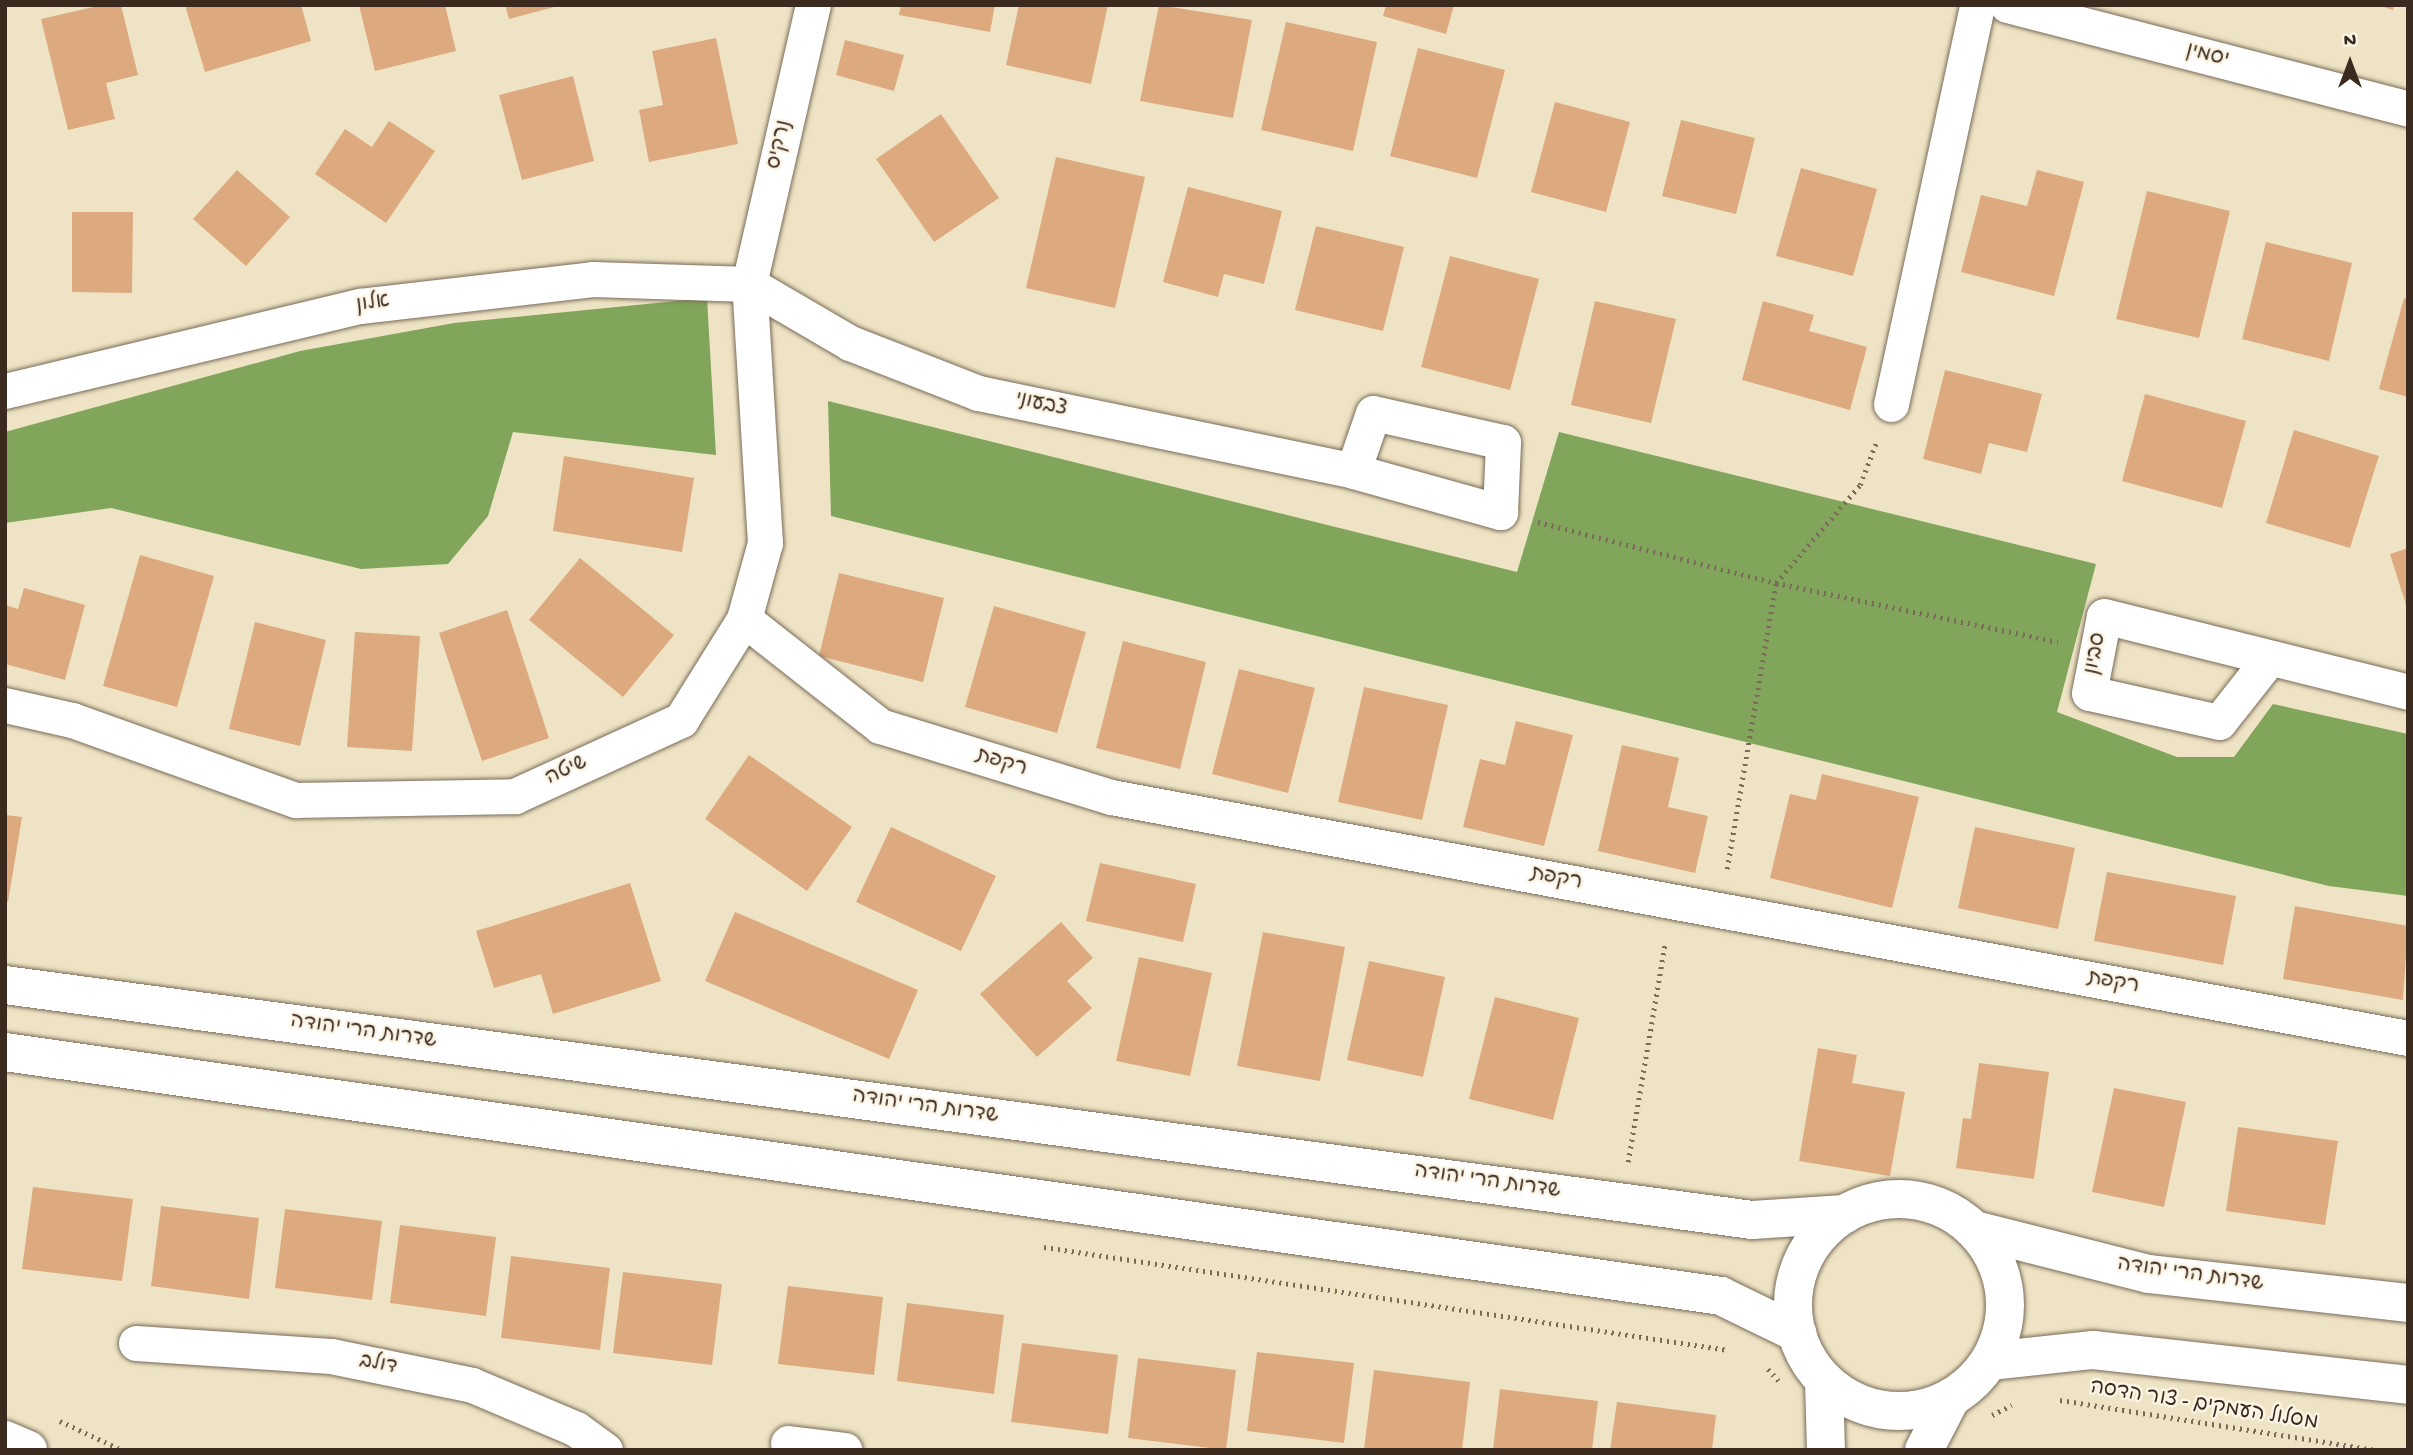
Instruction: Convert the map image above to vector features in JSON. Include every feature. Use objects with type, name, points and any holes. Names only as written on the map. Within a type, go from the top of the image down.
[{"type":"street","name":"נרקיס","points":[[749,284],[813,5]]},
{"type":"street","points":[[1891,404],[1977,5]]},
{"type":"street","name":"יסמין","points":[[2007,5],[2408,109]]},
{"type":"street","name":"אלון","points":[[5,391],[360,306],[592,278],[749,284]]},
{"type":"street","name":"צבעוני","points":[[749,284],[850,343],[978,393],[1353,471],[1500,512]]},
{"type":"street","name":"שיטה","points":[[5,705],[72,720],[296,800],[514,796],[681,720],[744,619],[765,543],[749,284]]},
{"type":"street","points":[[1353,471],[1373,413],[1503,442],[1500,512]]},
{"type":"street","name":"סביון","points":[[2269,660],[2219,722],[2089,693],[2104,616],[2269,660],[2408,692]]},
{"type":"street","name":"רקפת","points":[[744,619],[880,726],[1111,797],[2408,1038]]},
{"type":"street","name":"שדרות הרי יהודה","points":[[5,985],[1622,1200],[1752,1220],[1844,1214]]},
{"type":"street","points":[[5,1052],[1721,1296],[1797,1333]]},
{"type":"street","points":[[1924,1450],[1951,1398],[1990,1361],[2004,1317],[2003,1280],[1992,1254],[1975,1230],[1952,1213],[1898,1199],[1844,1214],[1823,1231],[1796,1279],[1793,1306],[1797,1333],[1807,1359],[1824,1380],[1871,1408],[1898,1411],[1951,1398]]},
{"type":"street","name":"שדרות הרי יהודה","points":[[1975,1230],[2149,1274],[2408,1303]]},
{"type":"street","name":"דולב","points":[[136,1343],[331,1356],[472,1385],[576,1429],[605,1450]]},
{"type":"street","points":[[1990,1361],[2093,1350],[2408,1385]]},
{"type":"street","points":[[1824,1380],[1826,1450]]},
{"type":"street","points":[[5,1440],[28,1450]]},
{"type":"street","points":[[788,1443],[845,1450]]},
{"type":"path","points":[[1720,911],[1776,583],[1860,485],[1891,404]]},
{"type":"path","points":[[1500,512],[1776,583],[2098,650]]},
{"type":"path","points":[[1622,1200],[1672,902]]},
{"type":"path","name":"מסלול העמקים - צור הדסה","points":[[2057,1400],[2374,1450]]},
{"type":"green space","points":[[707,298],[716,455],[513,432],[488,516],[448,564],[361,569],[111,508],[5,523],[5,432],[300,351],[454,323]]},
{"type":"green space","points":[[828,401],[1517,572],[1559,432],[2096,564],[2057,712],[2177,757],[2234,757],[2273,704],[2408,734],[2408,896],[2329,886],[831,516]]},
{"type":"building","points":[[102,5],[121,5],[138,75],[106,83],[115,119],[68,130],[41,19]]},
{"type":"building","points":[[185,5],[301,5],[311,41],[205,72]]},
{"type":"building","points":[[359,5],[445,5],[456,51],[375,71]]},
{"type":"building","points":[[505,5],[558,5],[558,6],[509,19]]},
{"type":"building","points":[[901,5],[995,5],[990,32],[899,15]]},
{"type":"building","points":[[1019,5],[1108,5],[1091,84],[1006,65]]},
{"type":"building","points":[[1159,5],[1252,20],[1233,118],[1140,101]]},
{"type":"building","points":[[1386,5],[1454,5],[1446,34],[1383,16]]},
{"type":"building","points":[[2377,5],[2394,5],[2393,10]]},
{"type":"building","points":[[1286,22],[1377,42],[1353,151],[1261,130]]},
{"type":"building","points":[[716,38],[738,144],[649,162],[639,110],[663,105],[652,51]]},
{"type":"building","points":[[845,40],[904,55],[894,91],[836,75]]},
{"type":"building","points":[[1418,48],[1505,70],[1477,178],[1390,156]]},
{"type":"building","points":[[573,76],[594,161],[522,180],[499,95]]},
{"type":"building","points":[[1555,102],[1630,122],[1606,212],[1531,192]]},
{"type":"building","points":[[941,114],[999,198],[934,242],[876,159]]},
{"type":"building","points":[[1681,120],[1755,138],[1736,214],[1662,196]]},
{"type":"building","points":[[389,121],[435,151],[386,223],[315,174],[345,129],[372,147]]},
{"type":"building","points":[[1056,157],[1145,177],[1115,308],[1026,288]]},
{"type":"building","points":[[1801,168],[1877,189],[1853,276],[1776,256]]},
{"type":"building","points":[[237,170],[290,217],[246,266],[193,219]]},
{"type":"building","points":[[2037,170],[2084,182],[2054,296],[1961,272],[1981,195],[2027,206]]},
{"type":"building","points":[[1188,187],[1282,211],[1264,284],[1224,274],[1218,297],[1163,282]]},
{"type":"building","points":[[2147,191],[2230,211],[2199,338],[2116,319]]},
{"type":"building","points":[[72,212],[133,212],[132,293],[72,292]]},
{"type":"building","points":[[1316,226],[1404,247],[1383,331],[1295,310]]},
{"type":"building","points":[[2266,242],[2352,263],[2329,361],[2242,339]]},
{"type":"building","points":[[1450,256],[1539,279],[1510,390],[1421,367]]},
{"type":"building","points":[[2404,298],[2408,299],[2408,397],[2379,389]]},
{"type":"building","points":[[1595,301],[1676,319],[1651,423],[1571,405]]},
{"type":"building","points":[[1763,301],[1814,315],[1809,331],[1867,347],[1850,410],[1742,380]]},
{"type":"building","points":[[1945,370],[2042,394],[2027,452],[1989,443],[1981,474],[1923,459]]},
{"type":"building","points":[[2145,394],[2246,421],[2222,508],[2122,481]]},
{"type":"building","points":[[2294,430],[2379,456],[2350,548],[2266,523]]},
{"type":"building","points":[[564,456],[694,478],[682,552],[553,531]]},
{"type":"building","points":[[2408,548],[2408,608],[2407,608],[2390,554]]},
{"type":"building","points":[[140,555],[214,576],[177,707],[103,686]]},
{"type":"building","points":[[580,558],[674,635],[623,697],[529,620]]},
{"type":"building","points":[[839,573],[944,598],[923,682],[819,656]]},
{"type":"building","points":[[24,588],[85,605],[65,680],[5,664],[5,605],[18,609]]},
{"type":"building","points":[[994,606],[1086,632],[1057,733],[965,707]]},
{"type":"building","points":[[507,610],[549,738],[482,761],[439,633]]},
{"type":"building","points":[[255,622],[326,640],[300,746],[229,729]]},
{"type":"building","points":[[355,632],[420,636],[412,751],[347,747]]},
{"type":"building","points":[[1123,641],[1206,662],[1180,769],[1096,748]]},
{"type":"building","points":[[1239,669],[1315,688],[1288,793],[1212,774]]},
{"type":"building","points":[[1364,687],[1448,705],[1422,820],[1338,802]]},
{"type":"building","points":[[1516,721],[1573,735],[1544,846],[1463,827],[1480,759],[1505,765]]},
{"type":"building","points":[[1622,745],[1679,758],[1668,807],[1708,816],[1695,873],[1598,851]]},
{"type":"building","points":[[749,755],[852,827],[807,891],[705,819]]},
{"type":"building","points":[[1822,774],[1919,797],[1892,908],[1770,878],[1790,794],[1816,800]]},
{"type":"building","points":[[5,815],[22,817],[8,902],[5,901]]},
{"type":"building","points":[[891,827],[996,876],[961,951],[856,902]]},
{"type":"building","points":[[1975,827],[2075,848],[2058,929],[1958,908]]},
{"type":"building","points":[[1100,863],[1196,884],[1183,942],[1086,921]]},
{"type":"building","points":[[2107,872],[2236,896],[2223,965],[2094,941]]},
{"type":"building","points":[[630,883],[661,981],[553,1014],[541,974],[494,988],[476,931]]},
{"type":"building","points":[[2295,906],[2408,926],[2403,1000],[2283,979]]},
{"type":"building","points":[[735,912],[918,990],[889,1059],[705,981]]},
{"type":"building","points":[[1061,922],[1093,958],[1067,981],[1092,1008],[1037,1057],[980,994]]},
{"type":"building","points":[[1263,932],[1345,947],[1320,1081],[1237,1066]]},
{"type":"building","points":[[1139,957],[1212,973],[1190,1076],[1116,1061]]},
{"type":"building","points":[[1369,961],[1445,977],[1423,1077],[1347,1060]]},
{"type":"building","points":[[1495,997],[1579,1018],[1553,1120],[1469,1099]]},
{"type":"building","points":[[1818,1048],[1857,1055],[1852,1083],[1905,1092],[1890,1176],[1799,1161]]},
{"type":"building","points":[[1979,1063],[2049,1072],[2034,1179],[1956,1168],[1963,1118],[1971,1119]]},
{"type":"building","points":[[2114,1088],[2186,1102],[2164,1207],[2092,1192]]},
{"type":"building","points":[[2238,1127],[2338,1141],[2325,1225],[2226,1211]]},
{"type":"building","points":[[33,1187],[133,1199],[122,1281],[22,1269]]},
{"type":"building","points":[[161,1206],[259,1218],[249,1299],[151,1286]]},
{"type":"building","points":[[285,1209],[382,1221],[372,1300],[275,1288]]},
{"type":"building","points":[[400,1225],[496,1237],[486,1316],[390,1303]]},
{"type":"building","points":[[511,1256],[610,1268],[600,1350],[501,1338]]},
{"type":"building","points":[[623,1272],[722,1284],[712,1365],[613,1353]]},
{"type":"building","points":[[788,1286],[883,1297],[874,1375],[778,1364]]},
{"type":"building","points":[[907,1303],[1004,1315],[994,1394],[897,1381]]},
{"type":"building","points":[[1022,1343],[1118,1355],[1108,1434],[1011,1422]]},
{"type":"building","points":[[1257,1352],[1354,1363],[1344,1443],[1247,1431]]},
{"type":"building","points":[[1138,1358],[1236,1370],[1226,1450],[1128,1438]]},
{"type":"building","points":[[1374,1370],[1470,1382],[1462,1450],[1364,1449]]},
{"type":"building","points":[[1500,1389],[1598,1401],[1592,1450],[1493,1450]]},
{"type":"building","points":[[1617,1402],[1716,1415],[1712,1450],[1610,1450]]}]
